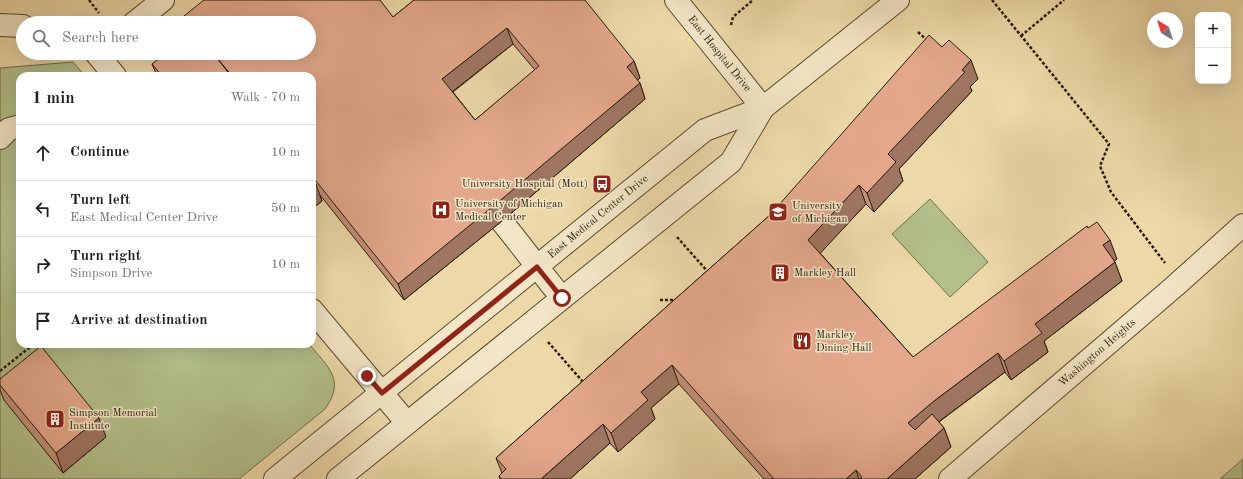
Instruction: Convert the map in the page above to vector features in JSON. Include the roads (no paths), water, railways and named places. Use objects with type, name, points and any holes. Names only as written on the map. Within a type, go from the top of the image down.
[{"type":"street","points":[[143,16],[162,0]]},
{"type":"street","name":"East Hospital Drive","points":[[676,0],[763,108]]},
{"type":"street","name":"East Medical Center Drive","points":[[275,479],[705,130],[763,108],[898,0]]},
{"type":"street","points":[[0,25],[16,26]]},
{"type":"street","points":[[102,60],[112,72]]},
{"type":"street","name":"East Medical Center Drive","points":[[338,479],[731,162],[763,108]]},
{"type":"street","points":[[0,138],[9,129],[16,127]]},
{"type":"street","points":[[475,189],[562,298]]},
{"type":"street","name":"Washington Heights","points":[[950,479],[1175,286],[1243,225]]},
{"type":"street","points":[[316,315],[407,424]]},
{"type":"place","name":"University Hospital (Mott)","points":[[602,184]]},
{"type":"place","name":"University of Michigan Medical Center","points":[[441,210]]},
{"type":"place","name":"University of Michigan","points":[[778,212]]},
{"type":"place","name":"Markley Hall","points":[[780,273]]},
{"type":"place","name":"Markley Dining Hall","points":[[802,341]]},
{"type":"place","name":"Simpson Memorial Institute","points":[[55,419]]}]
